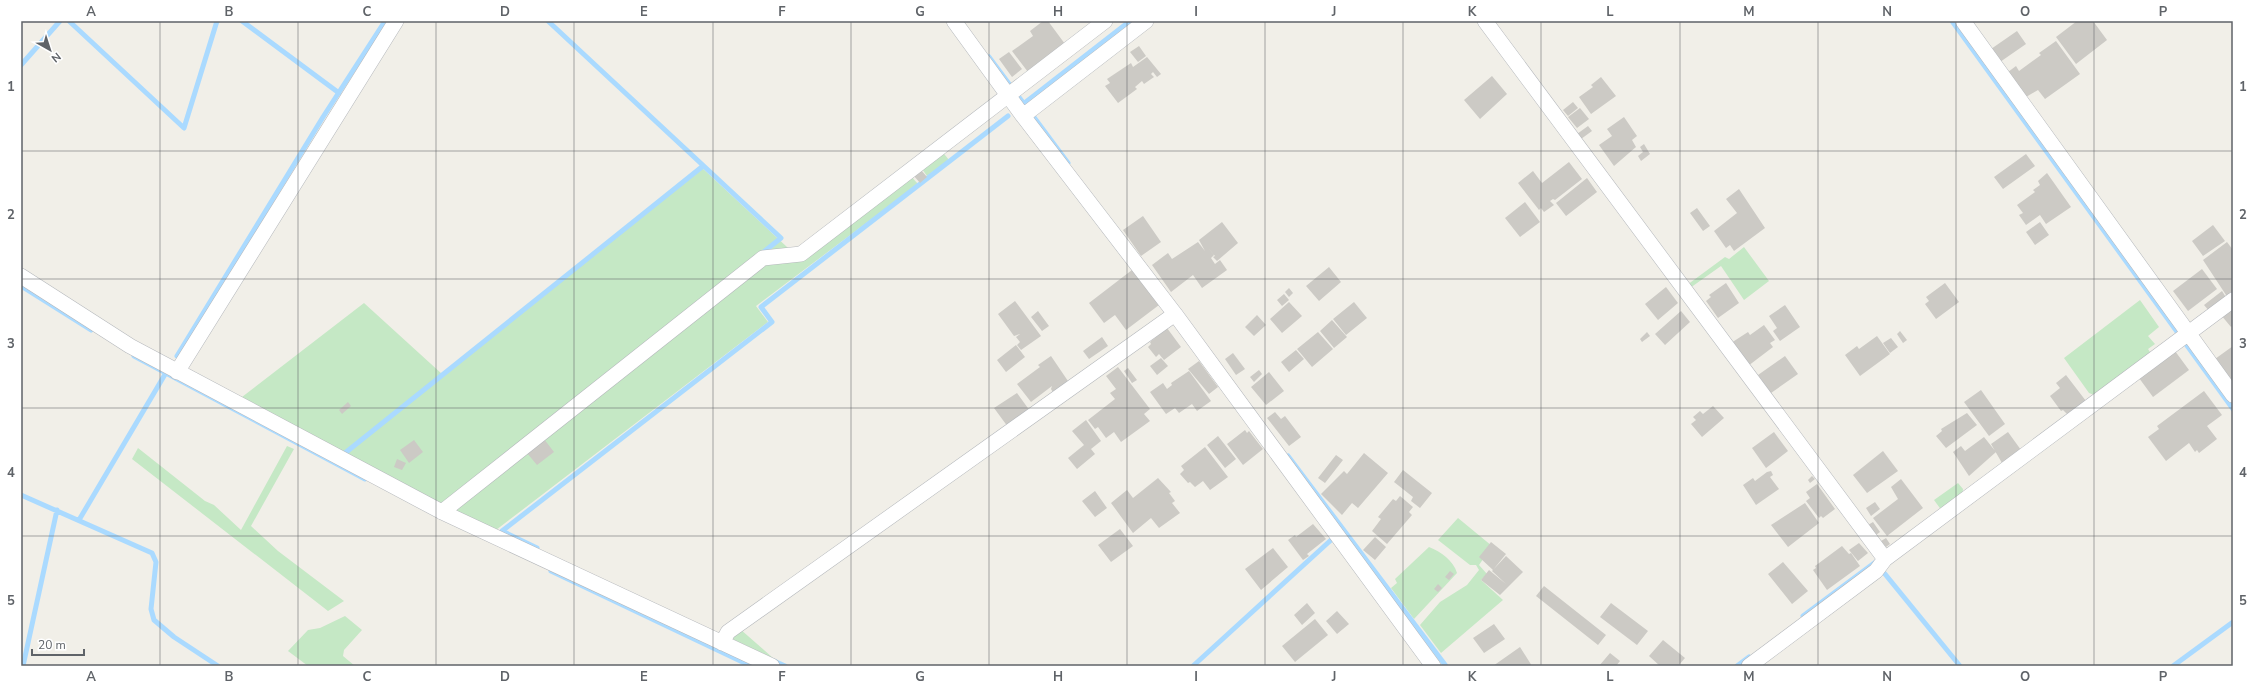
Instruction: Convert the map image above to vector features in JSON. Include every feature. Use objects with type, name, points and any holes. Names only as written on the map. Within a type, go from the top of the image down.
[{"type":"street","points":[[177,372],[396,21]]},
{"type":"street","points":[[954,21],[1028,112],[1433,666]]},
{"type":"street","points":[[442,512],[763,258],[801,254],[1105,21]]},
{"type":"street","points":[[1028,112],[1146,21]]},
{"type":"street","points":[[1484,21],[1885,559]]},
{"type":"street","points":[[1963,21],[2184,337],[2233,395]]},
{"type":"street","points":[[21,276],[130,346],[442,512],[724,639],[772,666]]},
{"type":"street","points":[[1749,666],[1876,571],[1885,559],[2233,300]]},
{"type":"street","points":[[724,639],[1175,314]]},
{"type":"green space","points":[[941,150],[949,160],[927,176],[920,166]]},
{"type":"green space","points":[[700,166],[801,260],[909,174],[918,184],[756,306],[768,322],[496,530],[400,483],[242,397],[364,303],[442,374]]},
{"type":"green space","points":[[1744,247],[1769,281],[1744,300],[1721,266],[1690,288],[1687,285],[1725,257],[1729,259]]},
{"type":"green space","points":[[2140,300],[2159,327],[2148,336],[2155,344],[2148,349],[2152,355],[2097,396],[2089,393],[2064,358]]},
{"type":"green space","points":[[287,446],[294,449],[251,526],[278,551],[344,601],[328,611],[132,459],[138,448],[205,501],[214,505],[241,530]]},
{"type":"green space","points":[[1958,483],[1963,489],[1962,496],[1942,511],[1934,500]]},
{"type":"green space","points":[[1458,518],[1492,546],[1479,565],[1487,574],[1481,580],[1503,600],[1441,653],[1420,625],[1440,602],[1467,585],[1479,570],[1476,565],[1470,565],[1438,540]]},
{"type":"green space","points":[[1429,547],[1438,551],[1450,560],[1457,573],[1414,619],[1391,588],[1397,583],[1395,579]]},
{"type":"green space","points":[[345,616],[362,630],[344,650],[343,656],[355,666],[308,666],[288,651],[308,630],[320,628]]},
{"type":"green space","points":[[740,629],[773,658],[730,638]]},
{"type":"building","points":[[1043,21],[1048,21],[1065,44],[1028,72],[1012,51],[1033,36],[1030,31]]},
{"type":"building","points":[[2077,21],[2093,21],[2107,40],[2076,64],[2056,37]]},
{"type":"building","points":[[2017,31],[2026,44],[2000,62],[1991,49]]},
{"type":"building","points":[[2056,41],[2080,74],[2045,99],[2038,90],[2026,97],[2008,72],[2016,66],[2019,71],[2041,55],[2039,53]]},
{"type":"building","points":[[1139,46],[1146,56],[1138,62],[1130,52]]},
{"type":"building","points":[[1009,52],[1022,69],[1012,77],[999,59]]},
{"type":"building","points":[[1147,57],[1161,74],[1157,77],[1153,72],[1151,74],[1154,77],[1144,84],[1142,81],[1135,87],[1137,89],[1118,103],[1105,86],[1110,83],[1107,79],[1131,63],[1133,67]]},
{"type":"building","points":[[1492,76],[1507,94],[1480,119],[1464,100]]},
{"type":"building","points":[[1601,77],[1616,96],[1591,114],[1579,97],[1593,87],[1591,85]]},
{"type":"building","points":[[1573,102],[1578,108],[1568,116],[1563,110]]},
{"type":"building","points":[[1580,108],[1589,119],[1577,128],[1568,117]]},
{"type":"building","points":[[1624,117],[1637,136],[1632,140],[1636,147],[1614,166],[1599,145],[1612,136],[1607,129]]},
{"type":"building","points":[[1588,126],[1592,131],[1581,139],[1577,134]]},
{"type":"building","points":[[1644,144],[1650,154],[1641,161],[1638,156],[1643,152],[1640,147]]},
{"type":"building","points":[[2026,154],[2035,166],[2003,189],[1994,177]]},
{"type":"building","points":[[1569,162],[1582,179],[1555,200],[1553,199],[1550,201],[1554,205],[1544,212],[1541,208],[1539,210],[1518,183],[1533,171],[1542,183]]},
{"type":"building","points":[[921,170],[927,177],[920,183],[914,176]]},
{"type":"building","points":[[2047,173],[2071,207],[2046,224],[2040,215],[2026,225],[2019,215],[2023,213],[2017,205],[2035,192],[2033,190],[2040,185],[2038,181]]},
{"type":"building","points":[[1587,178],[1597,192],[1566,216],[1556,203]]},
{"type":"building","points":[[1739,189],[1765,228],[1734,251],[1730,245],[1726,248],[1714,231],[1737,213],[1726,199]]},
{"type":"building","points":[[1525,202],[1540,222],[1520,237],[1505,218]]},
{"type":"building","points":[[1697,208],[1710,226],[1703,231],[1690,213]]},
{"type":"building","points":[[1143,216],[1161,242],[1141,256],[1123,230]]},
{"type":"building","points":[[1222,222],[1238,243],[1217,261],[1213,257],[1215,256],[1208,248],[1214,255],[1211,258],[1215,264],[1220,260],[1227,270],[1202,288],[1193,275],[1171,292],[1152,265],[1168,253],[1172,259],[1198,242],[1205,251],[1199,240]]},
{"type":"building","points":[[2040,222],[2049,235],[2035,245],[2026,232]]},
{"type":"building","points":[[2213,225],[2225,241],[2203,256],[2192,241]]},
{"type":"building","points":[[2227,242],[2233,250],[2233,294],[2228,298],[2203,260]]},
{"type":"building","points":[[1329,267],[1341,282],[1319,301],[1306,286]]},
{"type":"building","points":[[2202,269],[2217,289],[2188,311],[2173,291]]},
{"type":"building","points":[[1132,270],[1159,305],[1126,330],[1115,315],[1104,323],[1089,303]]},
{"type":"building","points":[[1726,283],[1739,303],[1718,318],[1706,301],[1711,297],[1709,295]]},
{"type":"building","points":[[1945,283],[1959,302],[1936,319],[1925,304],[1929,301],[1926,297]]},
{"type":"building","points":[[1666,287],[1678,303],[1658,320],[1645,304]]},
{"type":"building","points":[[1289,288],[1293,293],[1289,297],[1285,292]]},
{"type":"building","points":[[2222,291],[2227,299],[2210,312],[2204,305]]},
{"type":"building","points":[[1284,294],[1289,300],[1282,306],[1277,300]]},
{"type":"building","points":[[1015,301],[1041,336],[1021,350],[1017,345],[1020,342],[1016,337],[1020,334],[1014,336],[998,314]]},
{"type":"building","points":[[1289,302],[1302,316],[1282,333],[1270,319]]},
{"type":"building","points":[[1354,302],[1367,318],[1346,335],[1333,319]]},
{"type":"building","points":[[1785,305],[1800,327],[1780,341],[1773,331],[1777,328],[1769,316]]},
{"type":"building","points":[[2233,307],[2233,325],[2231,327],[2221,315]]},
{"type":"building","points":[[1038,311],[1049,326],[1042,331],[1031,317]]},
{"type":"building","points":[[1681,311],[1690,322],[1665,345],[1655,334]]},
{"type":"building","points":[[1257,315],[1266,325],[1254,336],[1245,327]]},
{"type":"building","points":[[1332,320],[1347,337],[1334,348],[1320,331]]},
{"type":"building","points":[[1764,325],[1775,340],[1770,343],[1773,347],[1748,366],[1731,343],[1748,332],[1750,335]]},
{"type":"building","points":[[1167,328],[1181,347],[1164,360],[1159,354],[1156,357],[1148,347],[1151,344],[1150,342]]},
{"type":"building","points":[[1900,331],[1907,340],[1903,343],[1897,334]]},
{"type":"building","points":[[1318,332],[1333,349],[1312,367],[1297,349]]},
{"type":"building","points":[[1647,332],[1650,336],[1642,342],[1640,339]]},
{"type":"building","points":[[1877,336],[1890,354],[1860,376],[1845,355],[1857,346],[1859,349]]},
{"type":"building","points":[[1102,337],[1108,346],[1089,359],[1083,351]]},
{"type":"building","points":[[1891,338],[1898,347],[1890,353],[1883,343]]},
{"type":"building","points":[[1016,345],[1025,357],[1006,372],[997,360]]},
{"type":"building","points":[[2233,346],[2233,384],[2215,359]]},
{"type":"building","points":[[1296,350],[1304,359],[1289,372],[1281,362]]},
{"type":"building","points":[[2175,351],[2189,370],[2153,397],[2139,378]]},
{"type":"building","points":[[1233,353],[1245,369],[1236,375],[1225,359]]},
{"type":"building","points":[[1051,356],[1070,384],[1054,394],[1051,389],[1052,386],[1031,402],[1017,384],[1040,367],[1038,365]]},
{"type":"building","points":[[1785,356],[1798,374],[1771,393],[1758,375]]},
{"type":"building","points":[[1161,358],[1168,366],[1157,375],[1150,366]]},
{"type":"building","points":[[1199,361],[1218,387],[1209,394],[1188,369]]},
{"type":"building","points":[[1118,367],[1150,409],[1144,414],[1150,421],[1121,442],[1114,432],[1106,438],[1098,427],[1095,429],[1088,420],[1115,399],[1110,393],[1116,389],[1106,376]]},
{"type":"building","points":[[1128,368],[1137,380],[1132,383],[1124,371]]},
{"type":"building","points":[[1259,370],[1262,374],[1254,382],[1250,377]]},
{"type":"building","points":[[1189,371],[1211,401],[1197,411],[1192,404],[1179,413],[1175,408],[1166,414],[1150,392],[1163,383],[1167,389],[1172,385],[1171,383]]},
{"type":"building","points":[[1269,372],[1284,391],[1266,405],[1251,387]]},
{"type":"building","points":[[2066,375],[2086,401],[2067,414],[2063,410],[2061,411],[2050,396],[2060,388],[2056,383]]},
{"type":"building","points":[[1981,390],[2005,424],[1989,436],[1964,402]]},
{"type":"building","points":[[2204,391],[2222,415],[2207,426],[2217,439],[2199,453],[2197,450],[2195,452],[2189,443],[2166,461],[2148,437],[2159,429],[2157,426]]},
{"type":"building","points":[[1017,393],[1030,411],[1008,427],[994,408]]},
{"type":"building","points":[[348,402],[351,406],[342,414],[339,410]]},
{"type":"building","points":[[1713,406],[1724,418],[1702,437],[1691,424],[1696,420],[1693,417],[1700,411],[1703,414]]},
{"type":"building","points":[[1275,412],[1281,419],[1285,416],[1301,437],[1289,446],[1267,418]]},
{"type":"building","points":[[1967,413],[1977,425],[1946,448],[1936,436],[1942,431],[1941,429]]},
{"type":"building","points":[[1086,420],[1101,441],[1091,449],[1095,454],[1077,469],[1068,458],[1084,445],[1072,431]]},
{"type":"building","points":[[1245,430],[1247,433],[1249,431],[1263,449],[1243,465],[1227,444]]},
{"type":"building","points":[[1774,432],[1788,451],[1766,468],[1752,448]]},
{"type":"building","points":[[2008,432],[2021,450],[2002,463],[1991,444]]},
{"type":"building","points":[[1218,436],[1236,459],[1225,468],[1207,445]]},
{"type":"building","points":[[1984,437],[1996,452],[1969,476],[1953,452],[1961,446],[1965,451]]},
{"type":"building","points":[[544,439],[554,452],[537,465],[527,453]]},
{"type":"building","points":[[414,440],[423,452],[409,463],[400,450]]},
{"type":"building","points":[[1205,447],[1228,477],[1210,490],[1203,481],[1195,487],[1190,482],[1188,483],[1180,474],[1184,470],[1181,466]]},
{"type":"building","points":[[1883,451],[1898,471],[1867,493],[1853,475]]},
{"type":"building","points":[[1364,453],[1388,473],[1358,508],[1352,503],[1342,515],[1321,494],[1344,471],[1347,474]]},
{"type":"building","points":[[1336,455],[1343,460],[1325,483],[1318,478]]},
{"type":"building","points":[[397,459],[406,463],[402,470],[394,467]]},
{"type":"building","points":[[1403,470],[1432,493],[1420,508],[1411,501],[1413,497],[1394,482]]},
{"type":"building","points":[[1771,471],[1773,475],[1770,477],[1779,489],[1756,505],[1743,485],[1753,478],[1755,481],[1767,472]]},
{"type":"building","points":[[1812,476],[1815,479],[1810,483],[1808,480]]},
{"type":"building","points":[[1158,478],[1171,492],[1169,493],[1175,501],[1172,503],[1180,513],[1159,528],[1151,518],[1133,533],[1111,503],[1127,490],[1133,498]]},
{"type":"building","points":[[1901,479],[1923,508],[1887,536],[1873,518],[1898,499],[1891,487]]},
{"type":"building","points":[[1817,484],[1835,509],[1823,518],[1821,516],[1819,518],[1806,501],[1810,498],[1806,492]]},
{"type":"building","points":[[1095,491],[1107,508],[1095,517],[1082,501]]},
{"type":"building","points":[[1400,496],[1413,507],[1409,512],[1412,515],[1387,544],[1372,531],[1381,519],[1378,517],[1393,499],[1396,501]]},
{"type":"building","points":[[1875,502],[1880,509],[1871,516],[1866,508]]},
{"type":"building","points":[[1805,503],[1819,523],[1788,547],[1771,525]]},
{"type":"building","points":[[1873,522],[1880,532],[1876,535],[1868,525]]},
{"type":"building","points":[[1313,524],[1326,539],[1307,554],[1309,556],[1303,560],[1288,540],[1295,535],[1296,537]]},
{"type":"building","points":[[1120,529],[1133,546],[1111,562],[1098,545]]},
{"type":"building","points":[[1375,537],[1386,547],[1375,560],[1363,550]]},
{"type":"building","points":[[1886,538],[1890,544],[1886,547],[1881,541]]},
{"type":"building","points":[[1491,542],[1506,554],[1493,570],[1479,557]]},
{"type":"building","points":[[1859,543],[1868,553],[1858,561],[1849,550]]},
{"type":"building","points":[[1842,546],[1849,554],[1851,553],[1860,566],[1827,590],[1813,570],[1816,568],[1815,566]]},
{"type":"building","points":[[1273,548],[1288,567],[1261,590],[1245,569]]},
{"type":"building","points":[[1506,556],[1523,572],[1500,595],[1481,580],[1489,570],[1506,584],[1492,571]]},
{"type":"building","points":[[1783,562],[1808,591],[1792,604],[1768,574]]},
{"type":"building","points":[[1450,571],[1454,574],[1449,580],[1445,577]]},
{"type":"building","points":[[1438,584],[1442,588],[1438,592],[1434,589]]},
{"type":"building","points":[[1544,586],[1606,635],[1598,645],[1536,596]]},
{"type":"building","points":[[1307,603],[1315,613],[1302,625],[1294,615]]},
{"type":"building","points":[[1611,603],[1648,631],[1637,645],[1600,617]]},
{"type":"building","points":[[1337,611],[1349,624],[1337,634],[1326,621]]},
{"type":"building","points":[[1315,619],[1328,635],[1295,662],[1282,646]]},
{"type":"building","points":[[1494,624],[1505,639],[1484,653],[1473,638]]},
{"type":"building","points":[[1663,640],[1685,658],[1678,666],[1660,666],[1649,656]]},
{"type":"building","points":[[1520,647],[1532,666],[1493,666]]},
{"type":"building","points":[[1610,653],[1620,661],[1616,666],[1599,666]]},
{"type":"waterway","points":[[21,65],[60,21]]},
{"type":"waterway","points":[[69,21],[184,128],[217,21]]},
{"type":"waterway","points":[[242,21],[339,93]]},
{"type":"waterway","points":[[177,356],[323,117],[385,21]]},
{"type":"waterway","points":[[548,21],[781,238],[761,254]]},
{"type":"waterway","points":[[1022,105],[1130,21]]},
{"type":"waterway","points":[[1952,21],[2233,409]]},
{"type":"waterway","points":[[989,57],[1068,163]]},
{"type":"waterway","points":[[537,548],[502,531],[772,322],[761,307],[1008,116]]},
{"type":"waterway","points":[[345,453],[703,166]]},
{"type":"waterway","points":[[21,286],[91,330]]},
{"type":"waterway","points":[[134,356],[365,479]]},
{"type":"waterway","points":[[79,520],[167,371]]},
{"type":"waterway","points":[[1288,456],[1446,666]]},
{"type":"waterway","points":[[21,495],[152,553],[156,562],[151,609],[154,620],[174,637],[218,666]]},
{"type":"waterway","points":[[23,666],[57,510]]},
{"type":"waterway","points":[[1193,666],[1331,540]]},
{"type":"waterway","points":[[1803,616],[1877,561]]},
{"type":"waterway","points":[[551,571],[751,666]]},
{"type":"waterway","points":[[1885,574],[1960,666]]},
{"type":"waterway","points":[[2173,666],[2233,622]]},
{"type":"waterway","points":[[1737,666],[1749,657]]},
{"type":"waterway","points":[[774,661],[785,666]]}]
